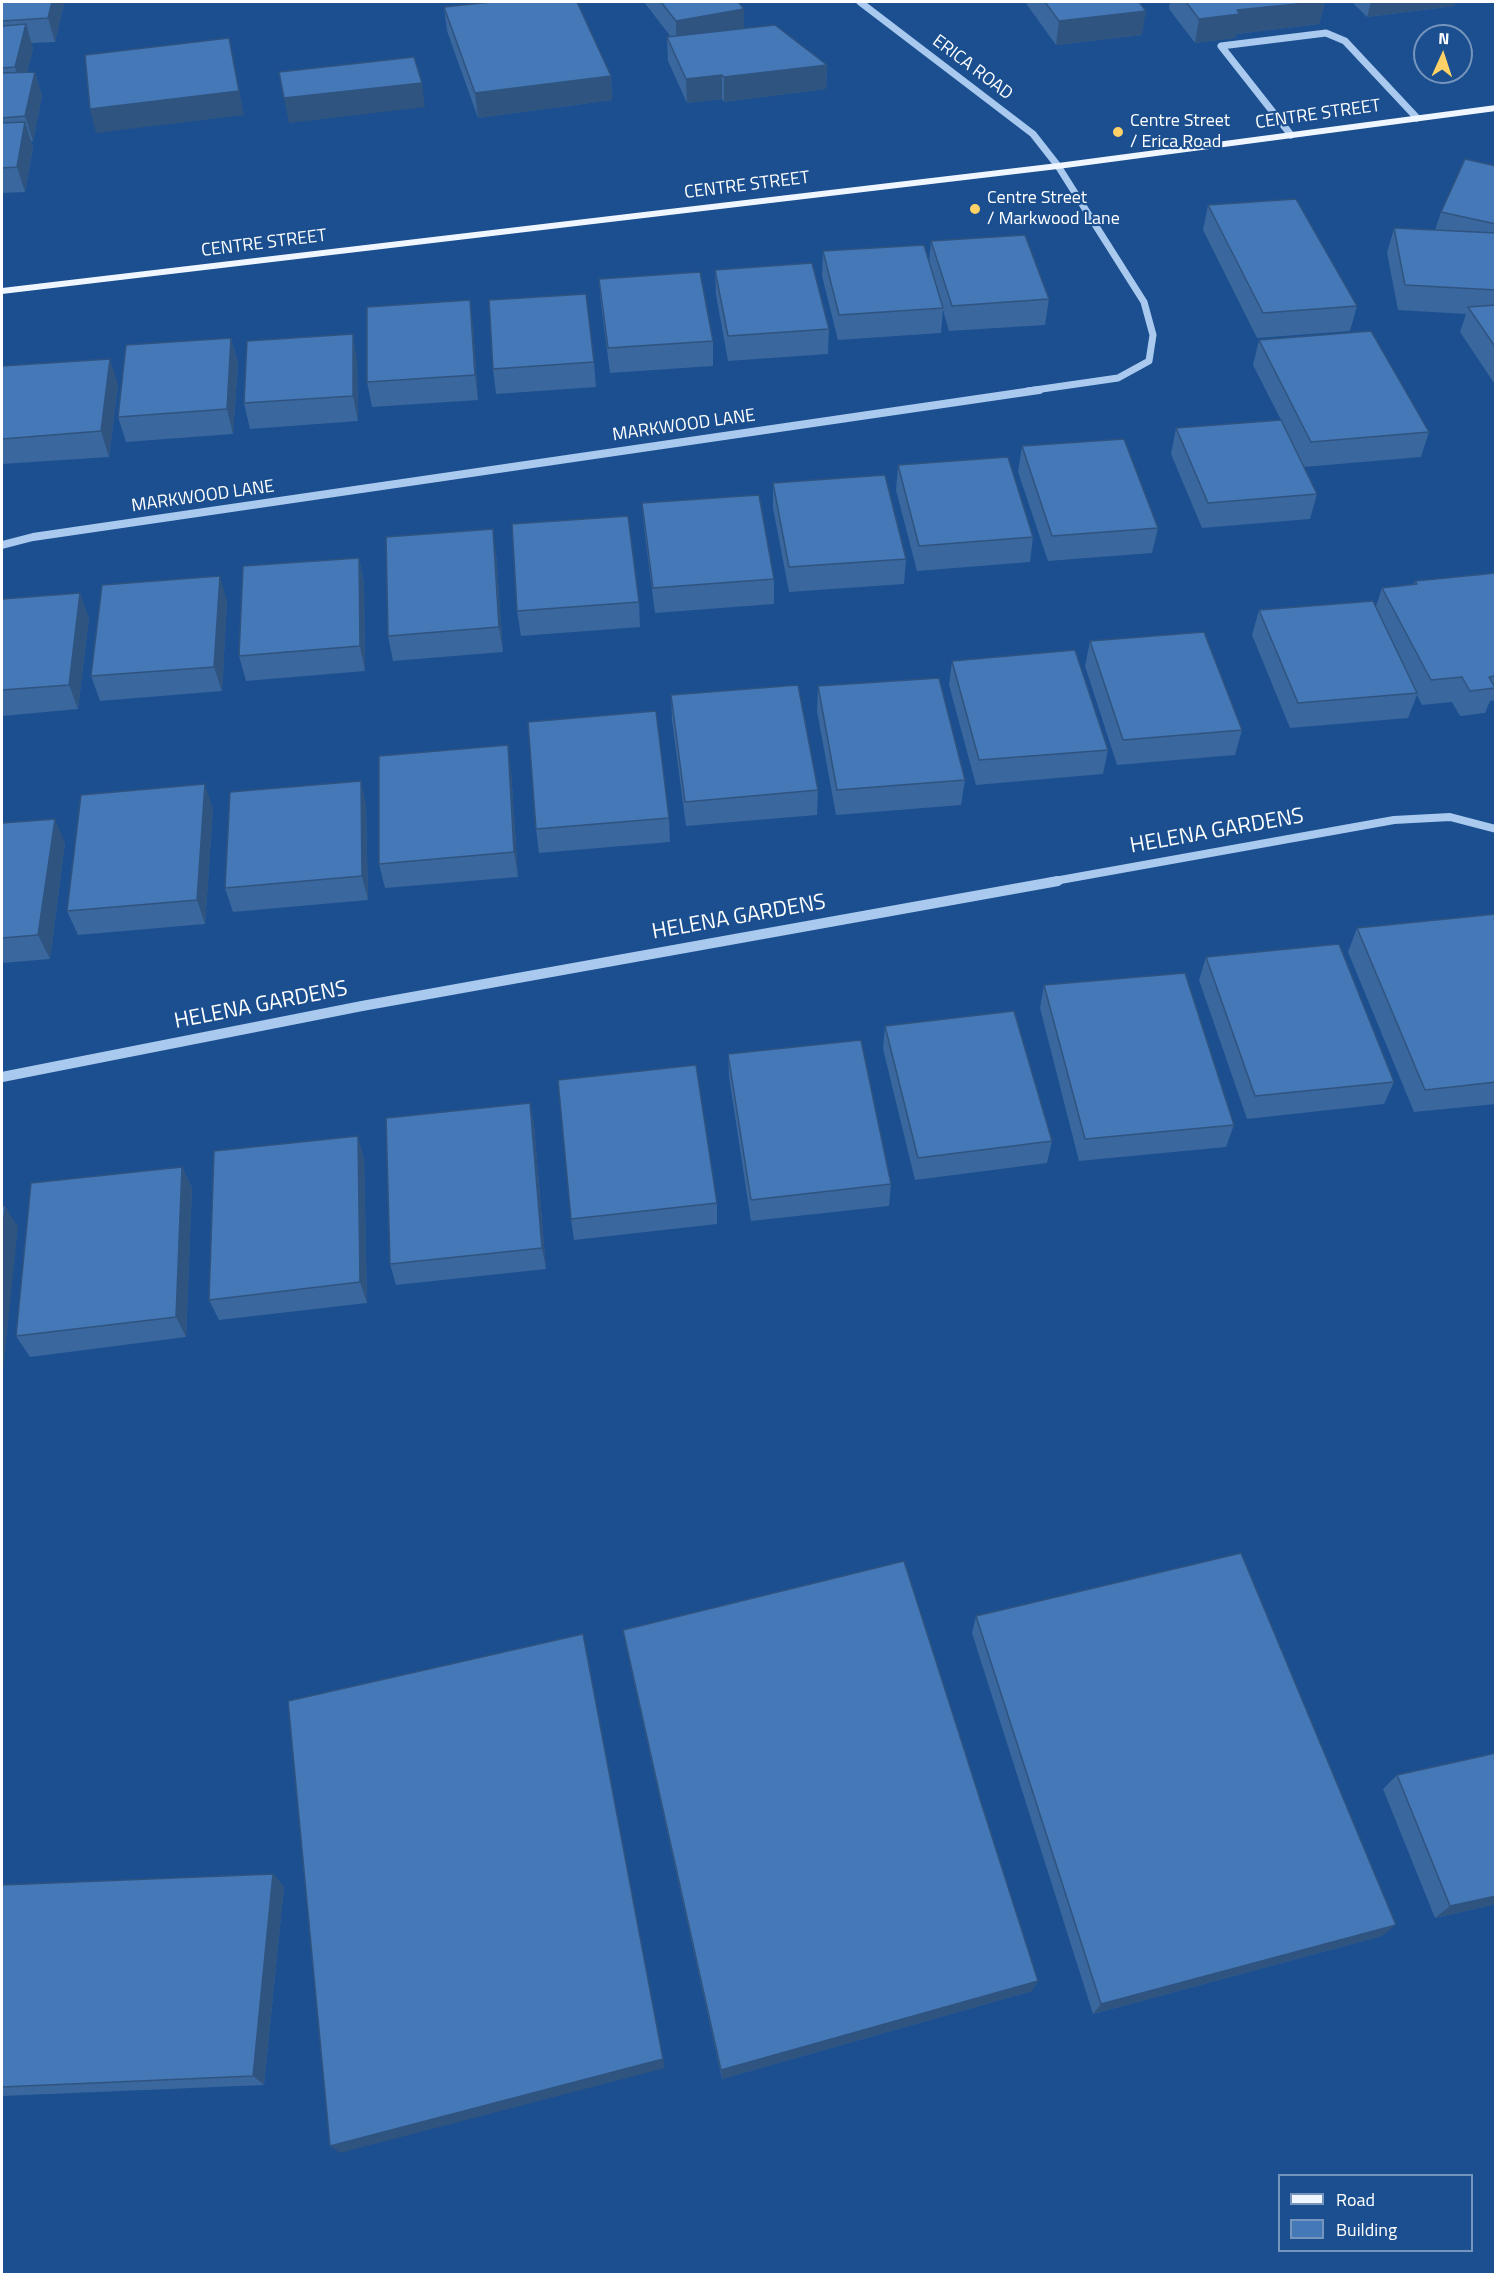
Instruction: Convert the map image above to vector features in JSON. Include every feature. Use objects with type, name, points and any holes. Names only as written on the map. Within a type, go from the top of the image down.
[{"type":"main road","name":"CENTRE STREET","points":[[2,291],[1058,166],[1496,108]]},
{"type":"street","name":"ERICA ROAD","points":[[860,2],[1034,134],[1058,166]]},
{"type":"street","points":[[1291,135],[1221,46],[1326,33],[1346,40],[1417,118]]},
{"type":"street","name":"MARKWOOD LANE","points":[[2,545],[33,537],[1118,378],[1149,361],[1153,335],[1144,302],[1058,166]]},
{"type":"street","name":"HELENA GARDENS","points":[[2,1077],[362,1006],[1394,820],[1450,817],[1496,829]]},
{"type":"building","points":[[2,2],[52,2],[48,18],[2,21]]},
{"type":"building","points":[[492,2],[577,2],[611,76],[475,93],[444,7]]},
{"type":"building","points":[[661,2],[738,2],[744,9],[676,21]]},
{"type":"building","points":[[1045,2],[1139,2],[1146,11],[1059,21]]},
{"type":"building","points":[[1186,2],[1316,2],[1237,10],[1240,14],[1199,19]]},
{"type":"building","points":[[26,24],[15,67],[2,68],[2,26]]},
{"type":"building","points":[[775,25],[827,65],[686,79],[667,37]]},
{"type":"building","points":[[229,38],[239,91],[90,109],[85,55]]},
{"type":"building","points":[[414,57],[422,83],[284,98],[279,72]]},
{"type":"building","points":[[35,72],[25,116],[2,118],[2,73]]},
{"type":"building","points":[[25,122],[17,167],[2,168],[2,123]]},
{"type":"building","points":[[1465,159],[1496,166],[1496,224],[1441,212]]},
{"type":"building","points":[[1296,199],[1357,306],[1263,313],[1208,205]]},
{"type":"building","points":[[1394,228],[1496,233],[1496,290],[1405,285]]},
{"type":"building","points":[[1025,235],[1049,299],[952,306],[931,241]]},
{"type":"building","points":[[924,245],[943,308],[839,315],[823,251]]},
{"type":"building","points":[[812,263],[829,329],[728,336],[715,270]]},
{"type":"building","points":[[700,272],[713,341],[608,348],[599,279]]},
{"type":"building","points":[[586,294],[594,362],[493,369],[489,300]]},
{"type":"building","points":[[470,300],[475,375],[367,382],[367,307]]},
{"type":"building","points":[[1496,305],[1496,348],[1468,307]]},
{"type":"building","points":[[1371,331],[1429,432],[1311,442],[1259,340]]},
{"type":"building","points":[[353,334],[353,396],[244,403],[247,341]]},
{"type":"building","points":[[231,338],[227,409],[118,417],[126,345]]},
{"type":"building","points":[[110,359],[101,431],[2,439],[2,366]]},
{"type":"building","points":[[1281,420],[1317,494],[1208,503],[1176,428]]},
{"type":"building","points":[[1124,439],[1158,528],[1052,536],[1022,446]]},
{"type":"building","points":[[1008,457],[1033,537],[919,546],[898,465]]},
{"type":"building","points":[[885,475],[906,559],[789,567],[773,483]]},
{"type":"building","points":[[759,495],[774,579],[653,588],[642,503]]},
{"type":"building","points":[[628,516],[639,602],[517,611],[512,524]]},
{"type":"building","points":[[493,529],[499,627],[388,636],[386,537]]},
{"type":"building","points":[[359,558],[360,646],[239,656],[243,566]]},
{"type":"building","points":[[1496,573],[1496,676],[1489,677],[1495,688],[1470,691],[1462,677],[1431,680],[1382,588],[1417,584],[1415,581]]},
{"type":"building","points":[[220,576],[214,667],[91,676],[102,585]]},
{"type":"building","points":[[80,593],[69,685],[2,690],[2,599]]},
{"type":"building","points":[[1373,601],[1417,693],[1298,703],[1259,610]]},
{"type":"building","points":[[1204,632],[1242,730],[1123,740],[1090,641]]},
{"type":"building","points":[[1075,650],[1108,750],[979,760],[952,661]]},
{"type":"building","points":[[939,678],[965,780],[837,790],[818,686]]},
{"type":"building","points":[[798,685],[818,790],[685,802],[671,695]]},
{"type":"building","points":[[656,711],[669,818],[536,829],[528,722]]},
{"type":"building","points":[[508,745],[514,852],[379,864],[379,756]]},
{"type":"building","points":[[361,781],[362,876],[225,888],[230,792]]},
{"type":"building","points":[[205,784],[197,900],[67,911],[81,795]]},
{"type":"building","points":[[55,819],[38,935],[2,938],[2,823]]},
{"type":"building","points":[[1496,914],[1496,1082],[1425,1090],[1357,928]]},
{"type":"building","points":[[1339,944],[1394,1082],[1255,1096],[1206,957]]},
{"type":"building","points":[[1185,973],[1234,1125],[1085,1139],[1044,985]]},
{"type":"building","points":[[1014,1011],[1052,1141],[918,1158],[885,1026]]},
{"type":"building","points":[[861,1040],[891,1184],[751,1200],[728,1054]]},
{"type":"building","points":[[696,1065],[717,1203],[571,1219],[558,1080]]},
{"type":"building","points":[[530,1103],[542,1248],[390,1264],[386,1118]]},
{"type":"building","points":[[358,1136],[360,1282],[209,1300],[214,1151]]},
{"type":"building","points":[[182,1167],[176,1317],[16,1336],[31,1183]]},
{"type":"building","points":[[2,1206],[5,1206],[2,1238]]},
{"type":"building","points":[[1241,1553],[1396,1925],[1101,2004],[976,1616]]},
{"type":"building","points":[[904,1561],[1038,1981],[721,2070],[623,1630]]},
{"type":"building","points":[[583,1634],[663,2059],[330,2146],[288,1701]]},
{"type":"building","points":[[1496,1753],[1496,1896],[1450,1906],[1397,1775]]},
{"type":"building","points":[[273,1874],[253,2076],[2,2087],[2,1885]]},
{"type":"place","name":"Centre Street / Erica Road","points":[[1118,132]]},
{"type":"place","name":"Centre Street / Markwood Lane","points":[[975,209]]}]
